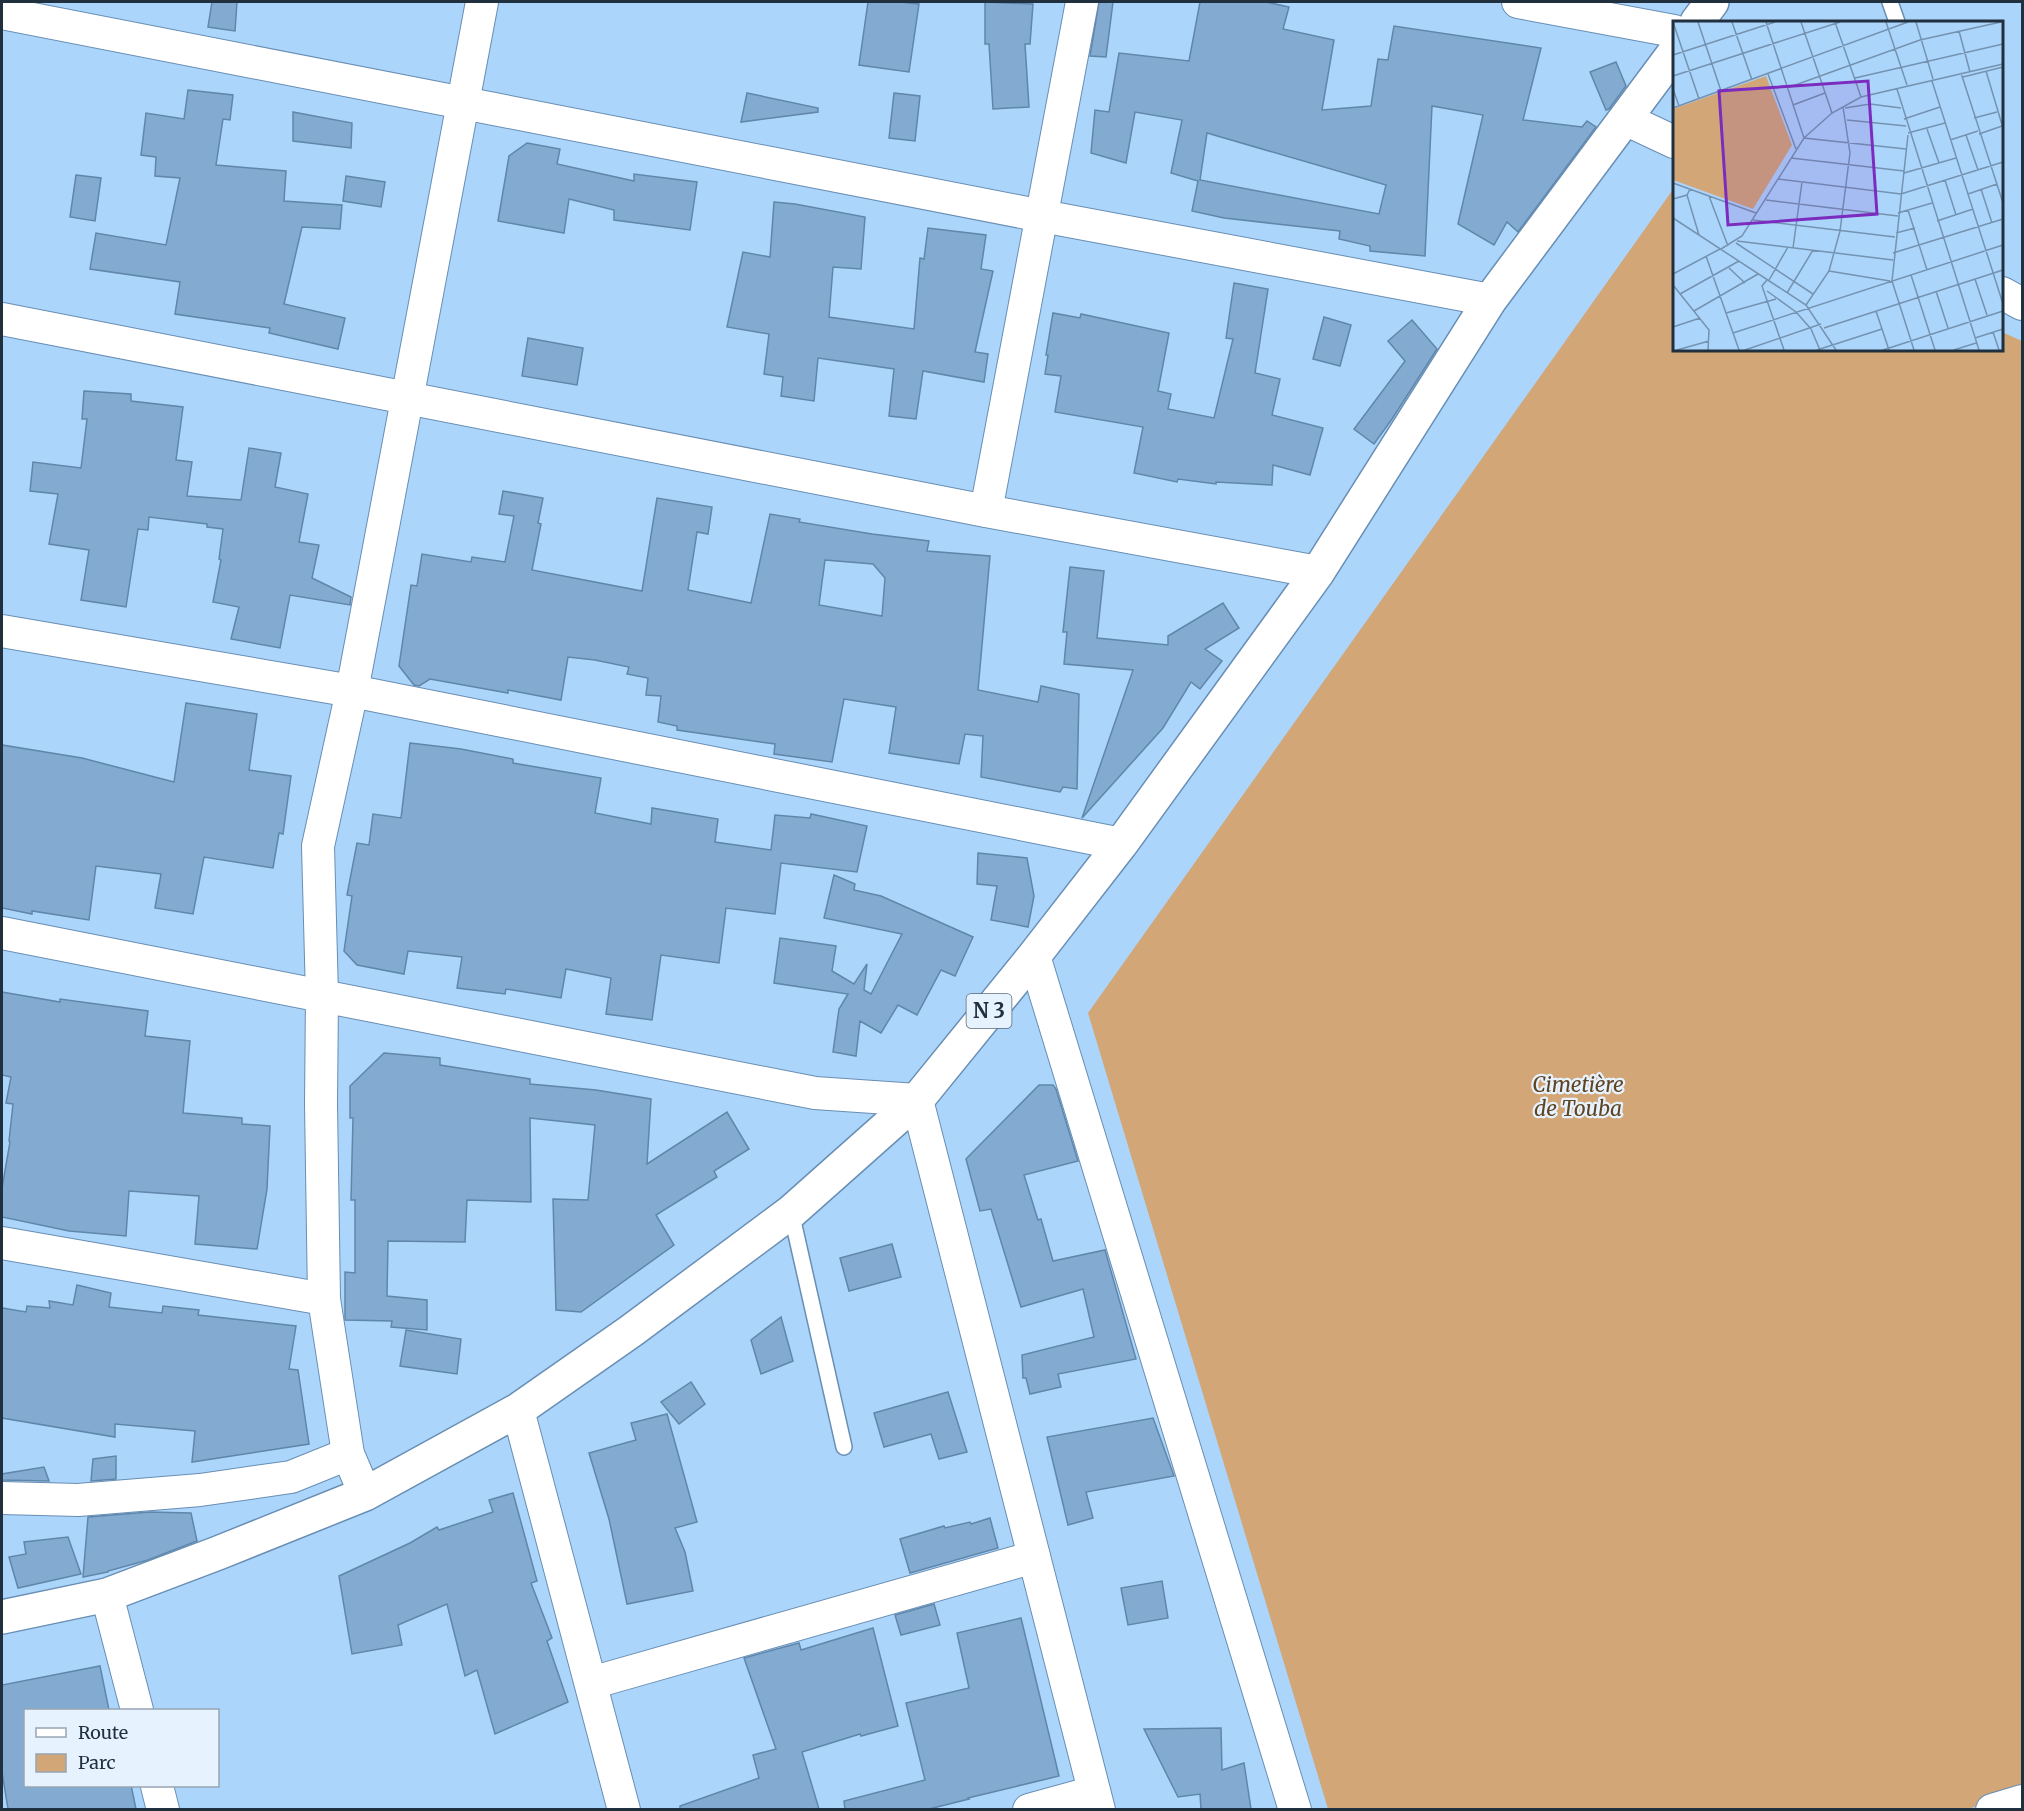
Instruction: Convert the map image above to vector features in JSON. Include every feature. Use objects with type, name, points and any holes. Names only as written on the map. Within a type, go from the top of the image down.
[{"type":"main road","points":[[1698,21],[1712,2]]},
{"type":"main road","name":"N 3","points":[[2,1617],[107,1595],[218,1553],[365,1494],[518,1410],[631,1331],[791,1212],[917,1100],[1121,844],[1318,572],[1490,300],[1673,53]]},
{"type":"street","points":[[365,1494],[348,1454],[324,1299],[322,996],[318,846],[352,691],[482,2]]},
{"type":"street","points":[[986,511],[1082,2]]},
{"type":"street","points":[[1518,2],[1673,31]]},
{"type":"street","points":[[2,13],[1042,216],[1490,300]]},
{"type":"street","points":[[1625,119],[1673,142]]},
{"type":"street","points":[[2003,294],[2022,304]]},
{"type":"street","points":[[2,319],[986,511],[1318,572]]},
{"type":"street","points":[[2,632],[352,691],[1121,844]]},
{"type":"street","points":[[2,933],[815,1093],[917,1100],[1097,1801],[1029,1809]]},
{"type":"street","points":[[1034,956],[1295,1809]]},
{"type":"street","points":[[2,1244],[324,1299]]},
{"type":"street","points":[[518,1410],[624,1809]]},
{"type":"street","points":[[2,1498],[78,1500],[201,1490],[291,1477],[348,1454]]},
{"type":"street","points":[[591,1683],[1034,1557]]},
{"type":"street","points":[[107,1595],[137,1709]]},
{"type":"street","points":[[158,1787],[163,1809]]},
{"type":"lane","points":[[1890,2],[1897,21]]},
{"type":"lane","points":[[791,1212],[844,1447]]},
{"type":"green space","name":"Cimetière de Touba","points":[[1673,189],[1673,351],[2003,351],[2003,332],[2022,341],[2022,1793],[1964,1810],[1328,1809],[1088,1013]]},
{"type":"building","points":[[212,2],[237,2],[235,31],[208,27]]},
{"type":"building","points":[[868,2],[919,4],[909,72],[859,65]]},
{"type":"building","points":[[985,2],[1033,4],[1030,44],[1025,44],[1029,107],[993,109],[989,44],[985,44]]},
{"type":"building","points":[[1099,2],[1113,2],[1106,57],[1090,56]]},
{"type":"building","points":[[1200,2],[1266,2],[1289,7],[1283,29],[1334,40],[1322,110],[1371,106],[1378,59],[1388,60],[1394,26],[1541,48],[1523,120],[1582,127],[1587,121],[1596,127],[1518,232],[1507,222],[1494,245],[1458,224],[1483,115],[1432,106],[1425,256],[1370,251],[1370,246],[1339,239],[1340,231],[1224,218],[1192,211],[1198,181],[1171,173],[1182,120],[1135,112],[1126,163],[1091,153],[1095,110],[1109,112],[1119,53],[1189,61]],"holes":[[[1207,133],[1386,185],[1379,214],[1200,180]]]},
{"type":"building","points":[[1616,62],[1626,86],[1606,110],[1590,72]]},
{"type":"building","points":[[188,90],[233,95],[230,120],[223,119],[216,165],[286,171],[284,201],[342,205],[340,229],[302,227],[284,304],[345,318],[338,349],[269,333],[270,328],[175,314],[180,282],[90,269],[96,233],[166,245],[180,178],[155,176],[156,157],[141,155],[146,113],[184,119]]},
{"type":"building","points":[[747,93],[818,108],[818,112],[741,122]]},
{"type":"building","points":[[894,93],[920,96],[915,141],[889,138]]},
{"type":"building","points":[[293,112],[352,123],[351,148],[293,141]]},
{"type":"building","points":[[527,143],[560,149],[557,164],[634,181],[634,174],[697,182],[690,230],[614,220],[614,210],[569,199],[564,233],[498,221],[509,156]]},
{"type":"building","points":[[76,175],[101,178],[95,221],[70,217]]},
{"type":"building","points":[[346,176],[385,182],[381,207],[343,201]]},
{"type":"building","points":[[774,202],[865,217],[861,269],[833,267],[829,317],[914,329],[920,258],[924,259],[928,228],[986,235],[981,269],[993,271],[975,352],[988,354],[984,382],[923,371],[916,419],[889,416],[894,369],[818,358],[814,401],[781,396],[783,377],[764,374],[769,334],[727,327],[743,252],[770,257]]},
{"type":"building","points":[[1234,283],[1268,289],[1255,373],[1280,379],[1272,415],[1323,428],[1310,475],[1273,465],[1272,485],[1216,482],[1216,484],[1178,479],[1177,482],[1134,473],[1143,427],[1055,412],[1061,376],[1045,374],[1053,313],[1080,318],[1081,314],[1169,333],[1158,391],[1171,394],[1168,409],[1214,418],[1233,339],[1226,338]]},
{"type":"building","points":[[1324,317],[1351,325],[1340,366],[1313,359]]},
{"type":"building","points":[[1412,320],[1437,349],[1374,444],[1354,429],[1405,361],[1388,341]]},
{"type":"building","points":[[528,338],[583,348],[577,385],[522,376]]},
{"type":"building","points":[[84,391],[131,394],[131,401],[183,407],[176,460],[192,462],[187,496],[241,500],[249,448],[281,453],[275,487],[308,494],[299,542],[319,545],[312,578],[351,597],[350,605],[290,595],[280,648],[231,639],[239,607],[213,602],[221,560],[219,559],[223,529],[207,527],[207,524],[149,517],[148,530],[138,529],[126,607],[81,600],[89,550],[49,544],[58,494],[30,491],[33,462],[81,468],[87,419],[82,419]]},
{"type":"building","points":[[503,491],[543,498],[538,523],[541,524],[532,570],[642,591],[657,498],[712,507],[708,534],[697,532],[688,590],[751,603],[770,514],[800,519],[799,522],[929,541],[927,551],[990,556],[978,690],[1038,702],[1041,686],[1079,694],[1077,789],[1063,787],[1060,792],[981,777],[983,736],[965,734],[959,764],[889,753],[896,707],[844,699],[832,762],[774,754],[775,744],[677,730],[677,726],[658,722],[661,696],[646,695],[648,678],[627,674],[629,667],[595,660],[568,657],[561,700],[430,679],[419,686],[414,685],[399,666],[411,585],[417,586],[422,554],[471,562],[472,557],[505,562],[514,516],[499,514]],"holes":[[[825,560],[873,564],[885,578],[882,616],[819,605]]]},
{"type":"building","points":[[1070,567],[1104,571],[1097,638],[1168,645],[1168,636],[1223,603],[1239,628],[1205,649],[1222,661],[1200,689],[1191,682],[1163,728],[1082,818],[1133,670],[1064,664],[1067,632],[1063,632]]},
{"type":"building","points":[[186,703],[257,714],[249,770],[291,776],[283,834],[279,833],[273,868],[204,857],[193,914],[155,908],[161,874],[96,866],[89,920],[32,911],[32,914],[2,908],[2,745],[82,758],[174,782]]},
{"type":"building","points":[[410,743],[461,749],[513,759],[513,763],[601,778],[595,813],[651,824],[652,808],[718,819],[715,842],[771,850],[775,815],[810,818],[811,814],[867,826],[857,872],[781,863],[775,914],[726,908],[719,963],[661,955],[652,1020],[606,1014],[611,978],[566,969],[561,998],[506,989],[505,994],[457,988],[462,957],[408,951],[404,974],[357,965],[344,951],[352,896],[347,895],[357,843],[369,845],[373,814],[401,818]]},
{"type":"building","points":[[978,853],[1027,858],[1034,896],[1028,927],[991,920],[997,886],[977,884]]},
{"type":"building","points":[[834,875],[855,884],[854,890],[881,896],[973,937],[955,976],[941,970],[917,1015],[898,1005],[881,1033],[860,1021],[856,1056],[833,1052],[839,1009],[848,994],[774,983],[780,938],[836,946],[832,971],[854,984],[867,964],[864,990],[871,994],[902,934],[824,918]]},
{"type":"building","points":[[2,992],[60,1002],[60,999],[148,1011],[145,1036],[190,1041],[183,1113],[242,1118],[242,1124],[270,1126],[267,1189],[257,1249],[195,1244],[199,1196],[129,1191],[126,1236],[69,1231],[2,1217],[2,1188],[10,1142],[13,1104],[6,1103],[11,1077],[2,1075]]},
{"type":"building","points":[[384,1053],[440,1058],[440,1065],[530,1079],[530,1084],[596,1090],[651,1099],[647,1164],[727,1112],[749,1149],[714,1171],[717,1177],[656,1215],[674,1245],[581,1312],[556,1310],[553,1199],[588,1200],[595,1125],[530,1118],[531,1202],[467,1200],[465,1242],[388,1241],[387,1296],[427,1300],[427,1330],[391,1327],[392,1321],[345,1320],[345,1272],[355,1273],[355,1200],[351,1200],[353,1118],[350,1118],[350,1086]]},
{"type":"building","points":[[1039,1085],[1053,1085],[1056,1089],[1078,1161],[1024,1175],[1038,1220],[1041,1219],[1053,1261],[1105,1250],[1136,1359],[1058,1374],[1061,1387],[1030,1394],[1026,1378],[1023,1378],[1022,1355],[1094,1337],[1083,1289],[1021,1307],[991,1209],[980,1211],[966,1159]]},
{"type":"building","points":[[892,1244],[901,1277],[849,1291],[840,1258]]},
{"type":"building","points":[[77,1285],[111,1293],[109,1307],[162,1313],[163,1306],[199,1310],[198,1315],[296,1326],[289,1369],[298,1370],[309,1444],[192,1462],[195,1431],[115,1424],[115,1437],[2,1418],[2,1308],[26,1312],[27,1306],[50,1308],[49,1301],[73,1305]]},
{"type":"building","points":[[781,1317],[793,1361],[761,1374],[751,1340]]},
{"type":"building","points":[[406,1330],[461,1339],[457,1374],[400,1366]]},
{"type":"building","points":[[691,1382],[705,1404],[679,1424],[661,1402]]},
{"type":"building","points":[[948,1392],[967,1452],[939,1459],[931,1434],[884,1447],[874,1413]]},
{"type":"building","points":[[667,1414],[697,1522],[675,1528],[685,1552],[693,1591],[627,1604],[609,1519],[589,1453],[636,1440],[631,1423]]},
{"type":"building","points":[[1153,1418],[1174,1476],[1086,1492],[1093,1518],[1068,1525],[1047,1437]]},
{"type":"building","points":[[116,1456],[116,1479],[91,1481],[93,1459]]},
{"type":"building","points":[[44,1467],[49,1481],[2,1480],[2,1474]]},
{"type":"building","points":[[513,1493],[537,1581],[531,1583],[552,1638],[547,1641],[568,1702],[495,1734],[477,1670],[465,1676],[447,1604],[398,1625],[402,1645],[352,1654],[339,1576],[410,1543],[437,1527],[439,1530],[493,1512],[489,1500]]},
{"type":"building","points":[[150,1512],[191,1513],[197,1541],[148,1560],[83,1577],[88,1517]]},
{"type":"building","points":[[990,1518],[998,1548],[910,1573],[900,1539],[944,1526],[945,1528],[970,1522],[971,1524]]},
{"type":"building","points":[[68,1537],[81,1574],[18,1588],[9,1557],[26,1554],[24,1542]]},
{"type":"building","points":[[1162,1581],[1168,1618],[1128,1625],[1121,1588]]},
{"type":"building","points":[[934,1604],[940,1625],[901,1635],[895,1615]]},
{"type":"building","points":[[1021,1618],[1059,1776],[929,1809],[845,1809],[844,1801],[925,1780],[906,1703],[969,1688],[957,1633]]},
{"type":"building","points":[[873,1628],[898,1726],[861,1736],[860,1734],[802,1752],[819,1809],[680,1809],[680,1806],[759,1778],[753,1755],[776,1749],[744,1658],[799,1643],[801,1650]]},
{"type":"building","points":[[100,1666],[109,1709],[24,1709],[24,1787],[131,1787],[136,1809],[8,1809],[2,1772],[2,1685]]},
{"type":"building","points":[[1221,1728],[1222,1770],[1244,1763],[1251,1809],[1201,1809],[1200,1794],[1178,1797],[1144,1729]]}]
